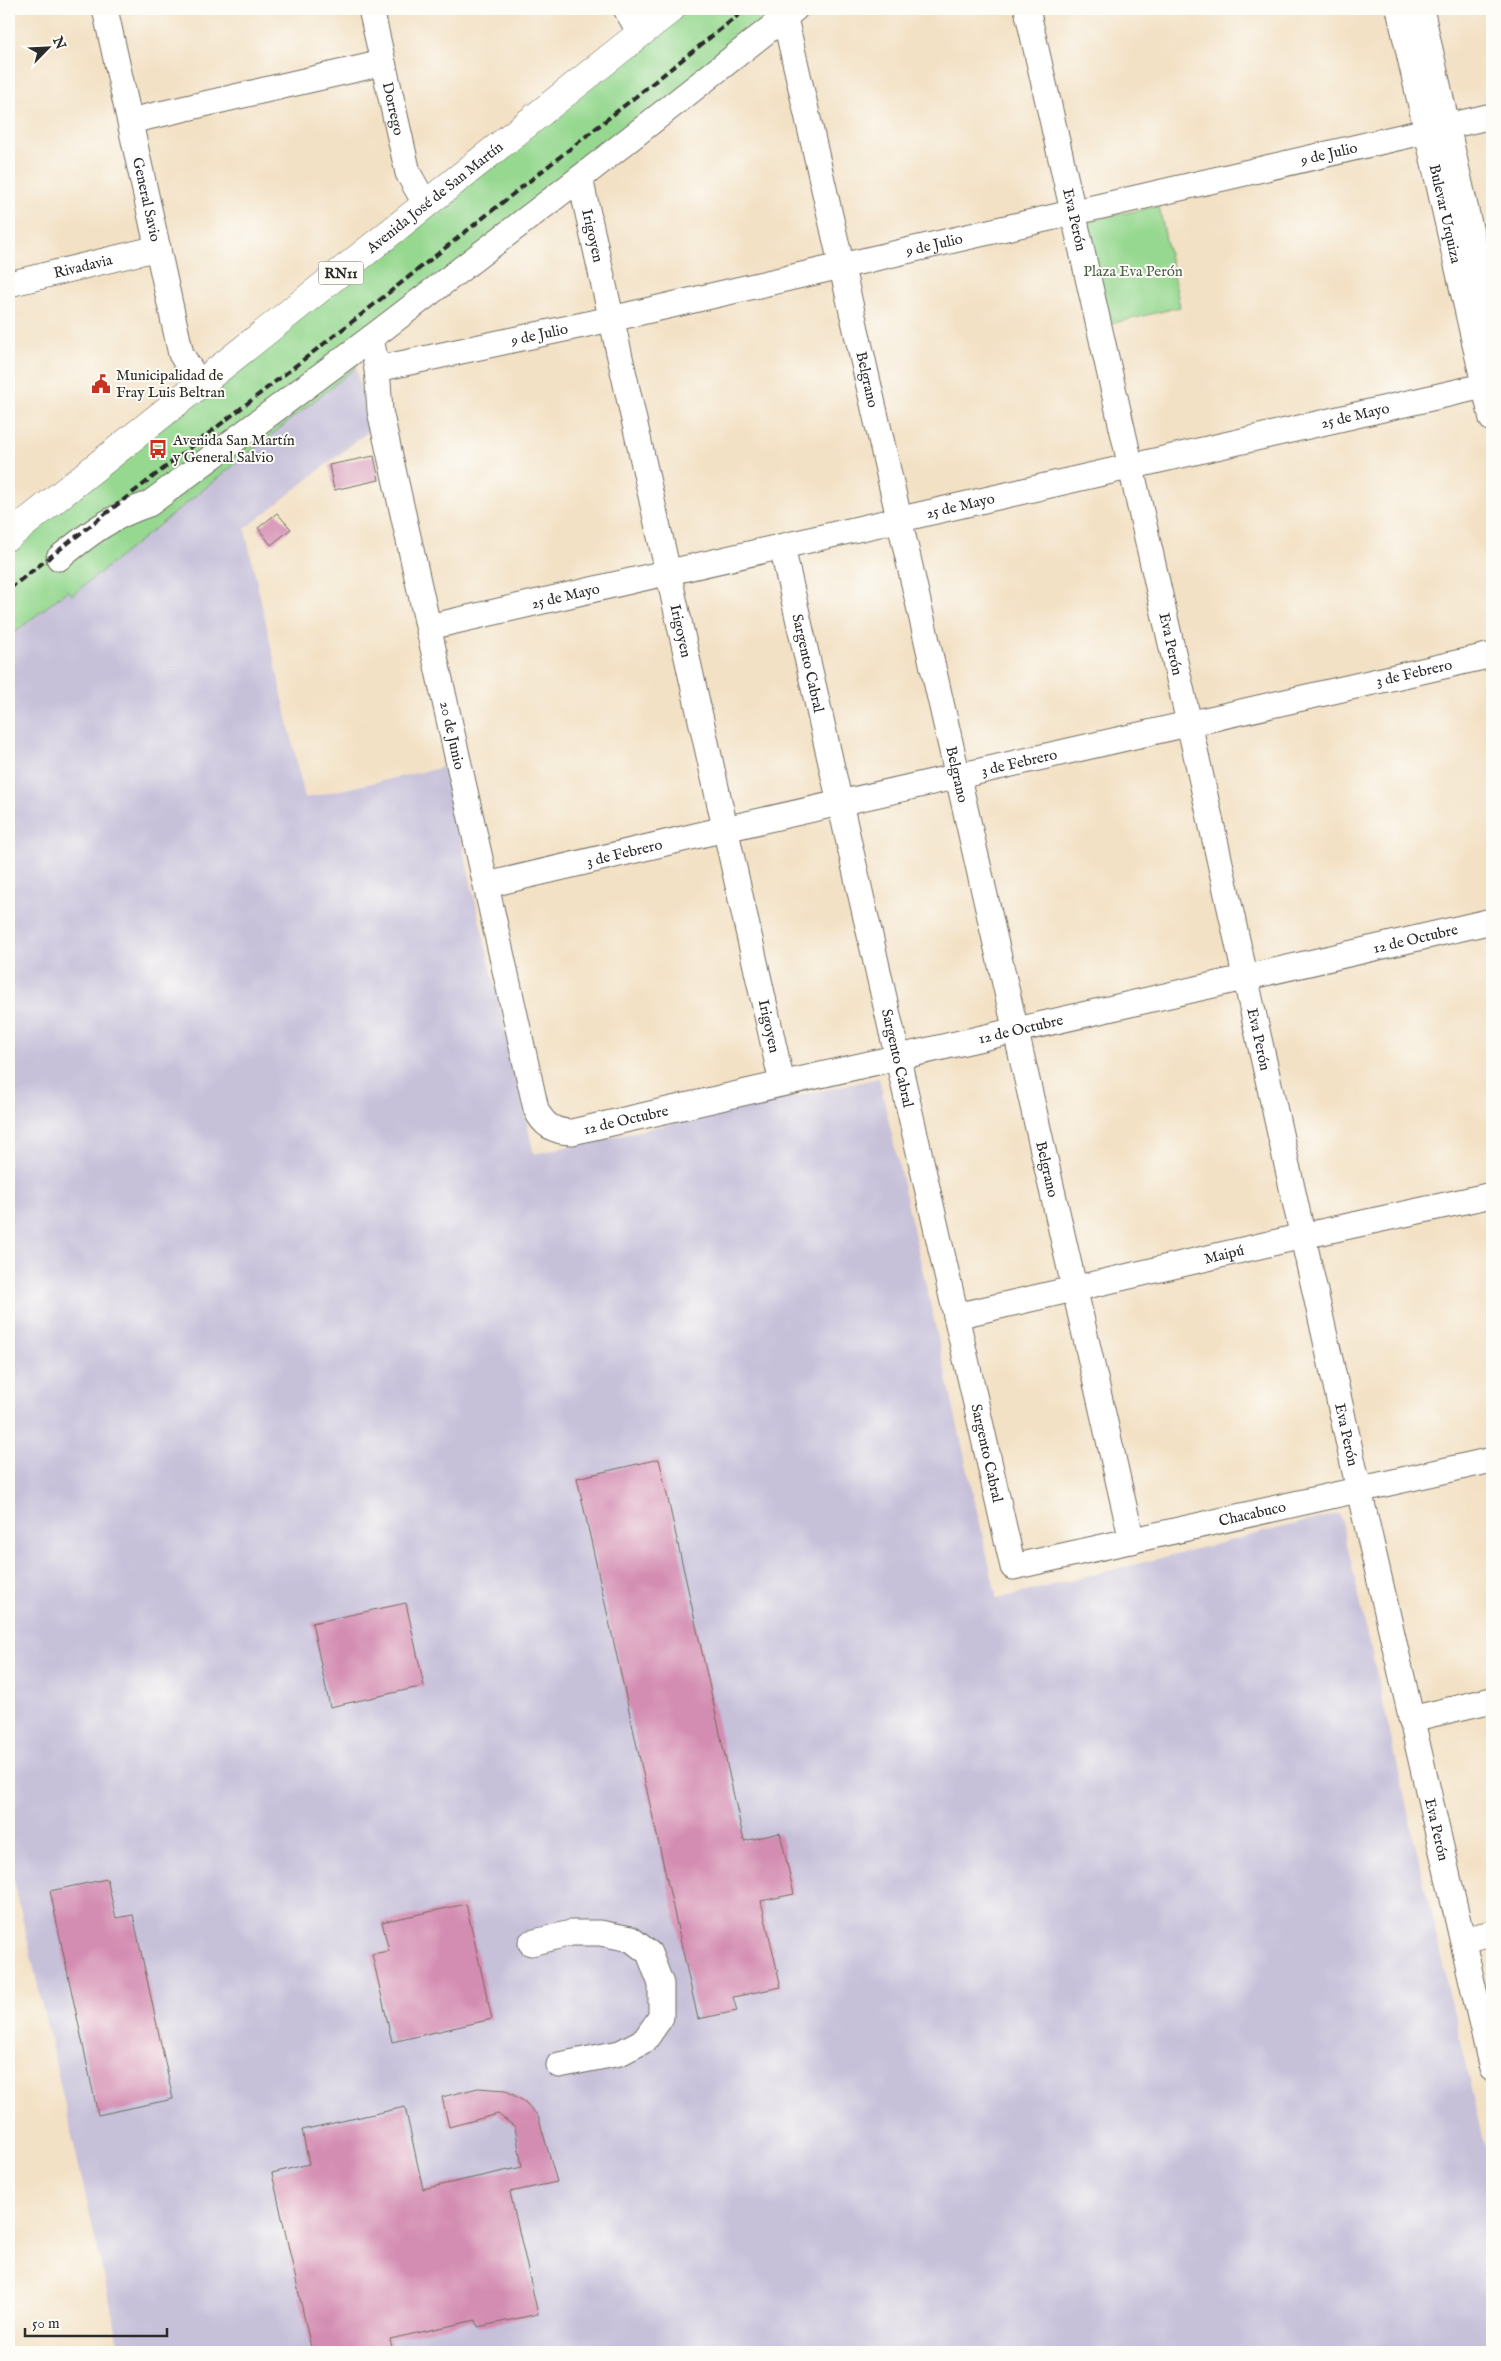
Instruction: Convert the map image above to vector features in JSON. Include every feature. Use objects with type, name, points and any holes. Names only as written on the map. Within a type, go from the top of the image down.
[{"type":"main road","name":"Avenida José de San Martín","points":[[9,536],[671,9]]},
{"type":"street","name":"General Savio","points":[[105,9],[182,354],[200,385]]},
{"type":"street","name":"Dorrego","points":[[371,9],[408,173],[426,205]]},
{"type":"street","points":[[626,9],[640,33]]},
{"type":"street","name":"Eva Perón","points":[[1027,9],[1189,723],[1359,1490],[1492,2069]]},
{"type":"street","name":"Bulevar Urquiza","points":[[1398,9],[1437,129],[1492,327]]},
{"type":"street","name":"Bulevar Urquiza","points":[[1421,9],[1437,129],[1488,385],[1492,419]]},
{"type":"street","points":[[59,558],[89,534],[120,513],[148,504],[371,338],[580,178],[787,12]]},
{"type":"street","name":"Belgrano","points":[[787,12],[841,266],[1076,1288],[1132,1541]]},
{"type":"street","points":[[130,121],[383,63]]},
{"type":"street","name":"9 de Julio","points":[[377,369],[611,319],[1492,116]]},
{"type":"street","name":"Irigoyen","points":[[580,178],[782,1083]]},
{"type":"street","name":"Rivadavia","points":[[9,284],[158,248]]},
{"type":"street","name":"20 de Junio","points":[[371,338],[377,369],[380,411],[536,1109],[540,1120],[549,1127]]},
{"type":"street","name":"25 de Mayo","points":[[429,627],[1488,385]]},
{"type":"street","name":"Sargento Cabral","points":[[782,547],[1013,1568]]},
{"type":"street","name":"3 de Febrero","points":[[487,885],[1492,655]]},
{"type":"street","name":"12 de Octubre","points":[[549,1127],[558,1132],[572,1132],[1492,921]]},
{"type":"street","name":"Maipú","points":[[956,1316],[1303,1236],[1492,1195]]},
{"type":"street","name":"Chacabuco","points":[[1013,1568],[1492,1460]]},
{"type":"street","points":[[1411,1719],[1492,1700]]},
{"type":"street","points":[[531,1943],[571,1933],[600,1933],[632,1939],[649,1953],[661,1984],[661,2016],[646,2040],[620,2053],[559,2065]]},
{"type":"street","points":[[1462,1940],[1492,1933]]},
{"type":"shaded area","points":[[356,367],[370,430],[245,529],[305,798],[444,767],[534,1154],[879,1078],[997,1599],[1340,1513],[1492,2181],[1492,2352],[121,2352],[9,1859],[9,637],[68,590],[72,595]]},
{"type":"green space","points":[[671,9],[795,9],[371,338],[356,367],[72,595],[68,590],[9,637],[9,536]]},
{"type":"green space","name":"Plaza Eva Perón","points":[[1159,206],[1180,307],[1106,325],[1083,222]]},
{"type":"building","points":[[374,456],[379,480],[334,490],[329,465]]},
{"type":"building","points":[[277,513],[291,529],[271,545],[258,528]]},
{"type":"building","points":[[659,1459],[744,1841],[780,1833],[794,1894],[761,1901],[781,1987],[733,1997],[737,2011],[698,2019],[577,1478]]},
{"type":"building","points":[[406,1603],[424,1686],[330,1707],[312,1623]]},
{"type":"building","points":[[107,1879],[116,1918],[133,1915],[173,2099],[98,2115],[50,1891]]},
{"type":"building","points":[[466,1904],[492,2019],[392,2042],[372,1954],[389,1951],[382,1922]]},
{"type":"building","points":[[478,2088],[505,2090],[525,2102],[538,2116],[557,2182],[510,2192],[538,2314],[478,2327],[476,2320],[390,2339],[393,2352],[312,2352],[272,2173],[309,2164],[302,2130],[405,2107],[423,2189],[522,2167],[515,2127],[498,2114],[449,2127],[442,2097]]},
{"type":"railway","points":[[9,589],[362,314],[746,9]]},
{"type":"place","name":"Municipalidad de Fray Luis Beltran","points":[[101,384]]},
{"type":"place","name":"Avenida San Martín y General Salvio","points":[[158,449]]}]
